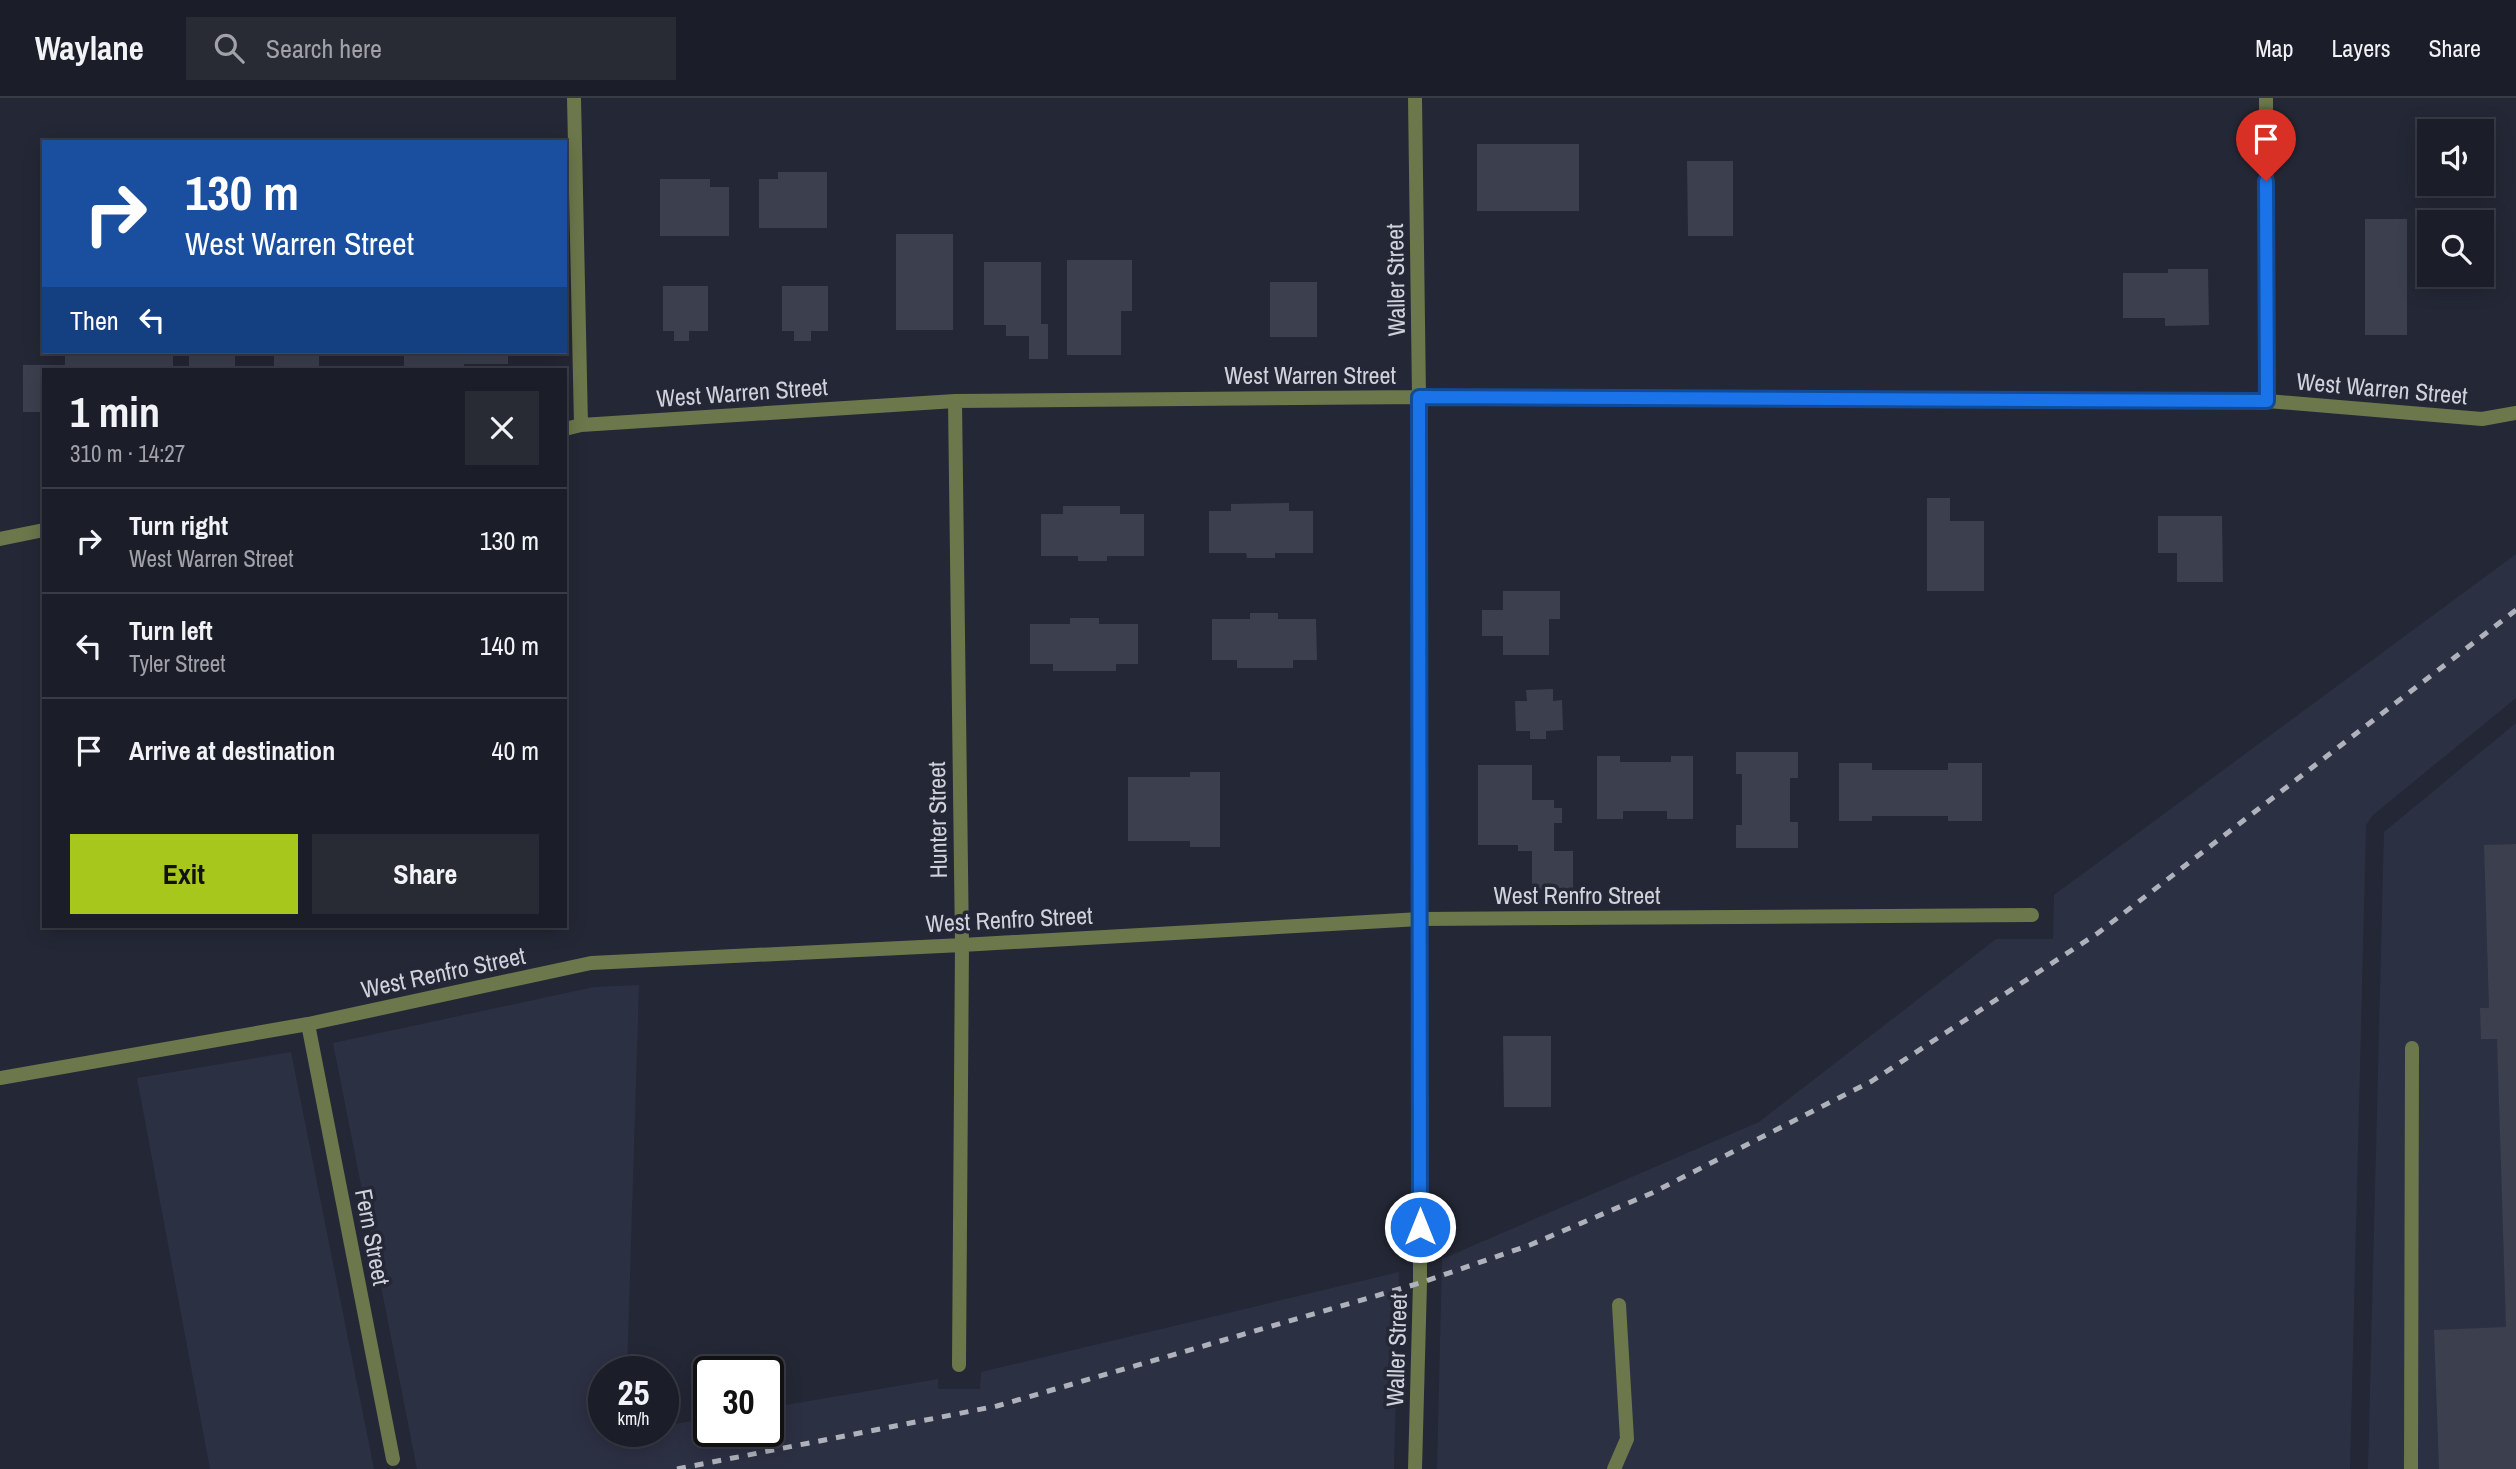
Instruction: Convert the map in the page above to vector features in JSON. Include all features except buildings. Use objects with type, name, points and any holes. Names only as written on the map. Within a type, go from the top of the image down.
[{"type":"street","points":[[574,98],[581,425]]},
{"type":"street","name":"Waller Street","points":[[1415,98],[1419,397],[1420,919],[1420,1283],[1415,1469]]},
{"type":"street","points":[[2266,98],[2267,401]]},
{"type":"street","name":"West Warren Street","points":[[567,428],[581,425],[954,401],[1419,397],[2267,401],[2482,419],[2516,413]]},
{"type":"street","name":"Hunter Street","points":[[954,401],[962,945],[959,1365]]},
{"type":"street","points":[[0,539],[42,530]]},
{"type":"street","name":"West Renfro Street","points":[[0,1078],[308,1024],[591,963],[1420,919],[2032,915]]},
{"type":"street","name":"Fern Street","points":[[308,1024],[393,1459]]},
{"type":"street","points":[[2411,1469],[2412,1048]]},
{"type":"street","points":[[1614,1469],[1627,1439],[1619,1305]]},
{"type":"shaded area","points":[[2516,554],[2516,698],[2373,815],[2366,825],[2350,1469],[1437,1469],[1442,1259],[1759,1122],[1996,939],[2053,939],[2054,895]]},
{"type":"shaded area","points":[[2516,723],[2516,1469],[2368,1469],[2384,832]]},
{"type":"shaded area","points":[[639,985],[627,1356],[588,1356],[588,1447],[679,1447],[679,1423],[693,1421],[693,1447],[784,1447],[784,1405],[938,1379],[938,1389],[980,1389],[981,1372],[1399,1272],[1394,1469],[417,1469],[333,1043],[594,987]]},
{"type":"shaded area","points":[[291,1052],[374,1469],[210,1469],[137,1078]]},
{"type":"railway","points":[[677,1469],[997,1406],[1420,1283],[1530,1245],[1652,1193],[1872,1081],[2098,933],[2516,610]]},
{"type":"route","points":[[1420,1227],[1419,397],[2267,401],[2266,181]]}]
